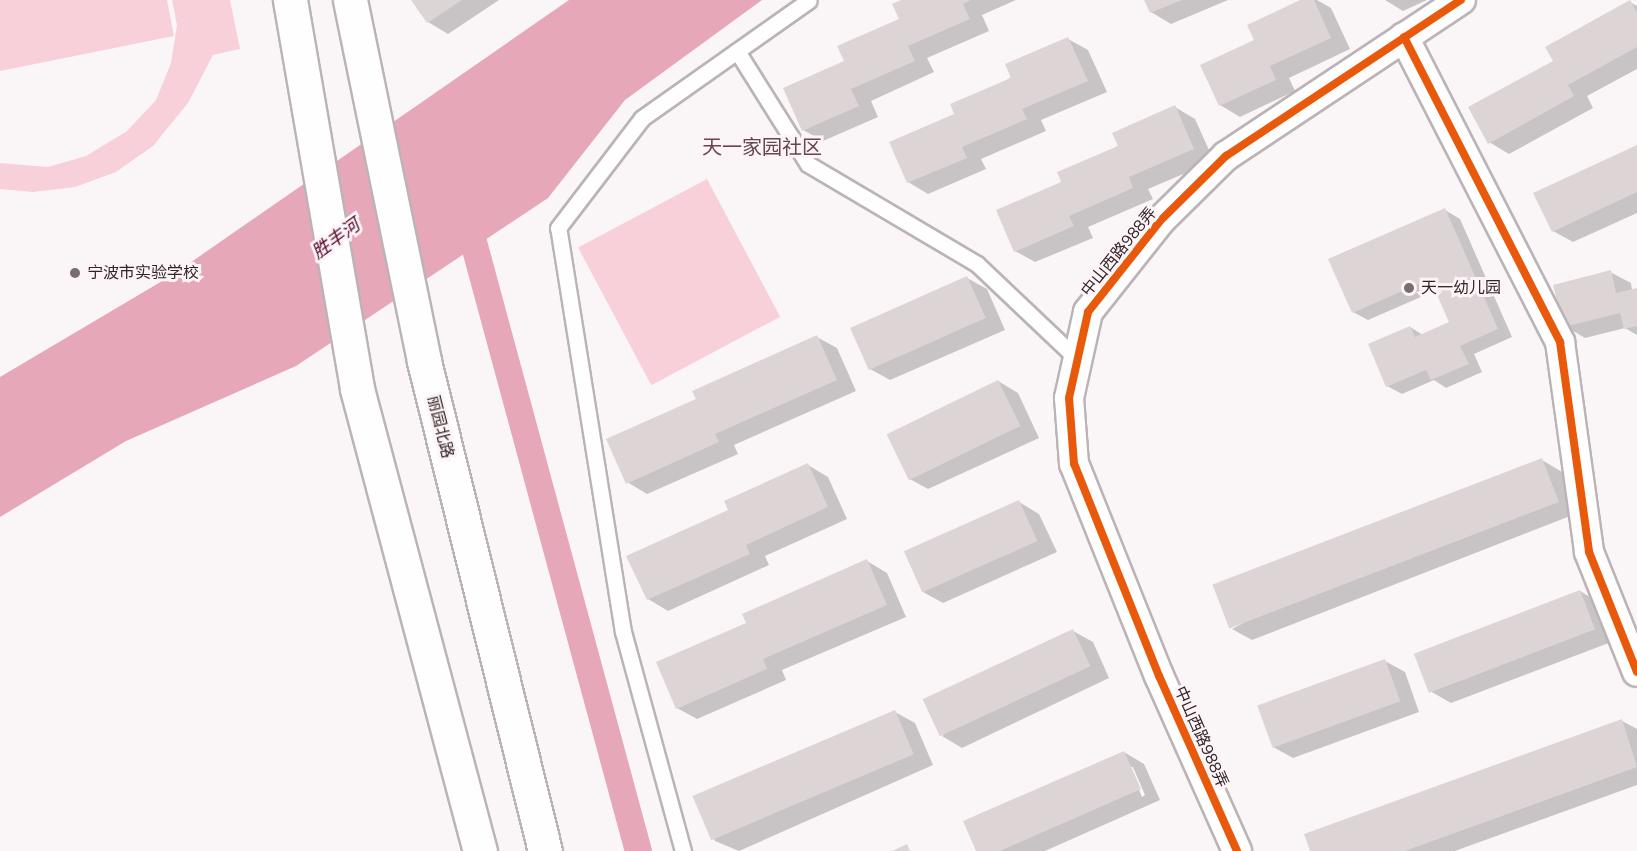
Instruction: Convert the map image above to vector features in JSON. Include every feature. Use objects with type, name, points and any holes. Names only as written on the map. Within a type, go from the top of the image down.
[{"type":"main road","points":[[290,0],[357,389],[480,851]]},
{"type":"main road","name":"丽园北路","points":[[350,0],[424,361],[545,851]]},
{"type":"street","name":"中山西路988弄","points":[[1237,851],[1159,676],[1074,464],[1069,398],[1088,312],[1160,221],[1226,156],[1461,0]]},
{"type":"street","points":[[1404,37],[1560,342],[1589,552],[1637,672]]},
{"type":"lane","points":[[683,851],[623,632],[558,228],[642,118],[809,0]]},
{"type":"lane","points":[[737,51],[808,164],[977,264],[1077,358]]},
{"type":"shaded area","points":[[0,0],[167,0],[174,36],[0,71]]},
{"type":"shaded area","points":[[172,0],[230,0],[240,49],[213,55],[188,103],[153,146],[116,172],[75,187],[33,192],[0,189],[0,163],[48,167],[86,156],[127,131],[156,100],[171,63],[177,25]]},
{"type":"shaded area","points":[[707,179],[780,317],[651,385],[578,248]]},
{"type":"water","name":"胜丰河","points":[[569,0],[762,0],[625,100],[548,198],[296,366],[126,441],[0,517],[0,377],[174,274]]},
{"type":"building","points":[[411,0],[462,0],[427,23]]},
{"type":"building","points":[[901,0],[971,0],[963,4],[970,19],[908,46],[915,61],[851,89],[859,106],[802,131],[783,88],[844,61],[837,46],[899,19],[892,4]]},
{"type":"building","points":[[1144,0],[1182,0],[1150,13]]},
{"type":"building","points":[[1300,0],[1314,0],[1331,38],[1270,66],[1276,80],[1219,106],[1200,65],[1254,40],[1247,25]]},
{"type":"building","points":[[1630,0],[1637,13],[1637,47],[1568,85],[1574,96],[1488,144],[1468,107],[1553,61],[1545,47]]},
{"type":"building","points":[[1068,37],[1088,81],[1022,109],[1027,119],[962,147],[967,158],[907,183],[889,142],[954,114],[950,104],[1011,78],[1005,64]]},
{"type":"building","points":[[1175,105],[1194,149],[1129,177],[1133,188],[1069,216],[1074,226],[1014,252],[996,210],[1061,182],[1057,172],[1118,146],[1112,133]]},
{"type":"building","points":[[1637,145],[1637,192],[1552,232],[1533,193]]},
{"type":"building","points":[[1445,208],[1498,329],[1460,346],[1469,364],[1431,380],[1426,370],[1386,387],[1368,344],[1410,326],[1415,337],[1449,322],[1430,279],[1352,313],[1328,259]]},
{"type":"building","points":[[1611,270],[1616,293],[1637,288],[1637,326],[1624,329],[1620,313],[1564,327],[1553,285]]},
{"type":"building","points":[[967,276],[986,318],[869,370],[850,328]]},
{"type":"building","points":[[817,335],[837,380],[715,434],[719,442],[626,484],[606,439],[696,399],[692,391]]},
{"type":"building","points":[[998,380],[1020,426],[909,480],[887,434]]},
{"type":"building","points":[[1542,458],[1559,502],[1229,628],[1212,585]]},
{"type":"building","points":[[808,463],[828,507],[746,545],[750,554],[647,600],[626,556],[728,510],[724,501]]},
{"type":"building","points":[[1019,500],[1037,541],[922,592],[904,551]]},
{"type":"building","points":[[867,559],[887,605],[763,659],[767,669],[676,709],[656,662],[746,623],[742,614]]},
{"type":"building","points":[[1580,590],[1595,629],[1429,693],[1414,654]]},
{"type":"building","points":[[1073,629],[1090,666],[940,736],[923,699]]},
{"type":"building","points":[[1385,659],[1400,701],[1273,748],[1257,706]]},
{"type":"building","points":[[895,710],[914,754],[711,840],[692,796]]},
{"type":"building","points":[[1622,719],[1637,767],[1405,851],[1310,851],[1304,834]]},
{"type":"building","points":[[1124,751],[1141,789],[1000,851],[976,851],[963,821]]},
{"type":"building","points":[[907,844],[910,851],[892,851]]},
{"type":"waterway","points":[[465,212],[638,851]]},
{"type":"cycle path","points":[[1237,851],[1159,676],[1074,464],[1069,398],[1088,312],[1160,221],[1226,156],[1461,0]]},
{"type":"cycle path","points":[[1404,37],[1560,342],[1589,552],[1637,672]]},
{"type":"place","name":"宁波市实验学校","points":[[75,273]]},
{"type":"place","name":"天一幼儿园","points":[[1409,288]]},
{"type":"district","name":"天一家园社区","points":[[762,147]]}]
